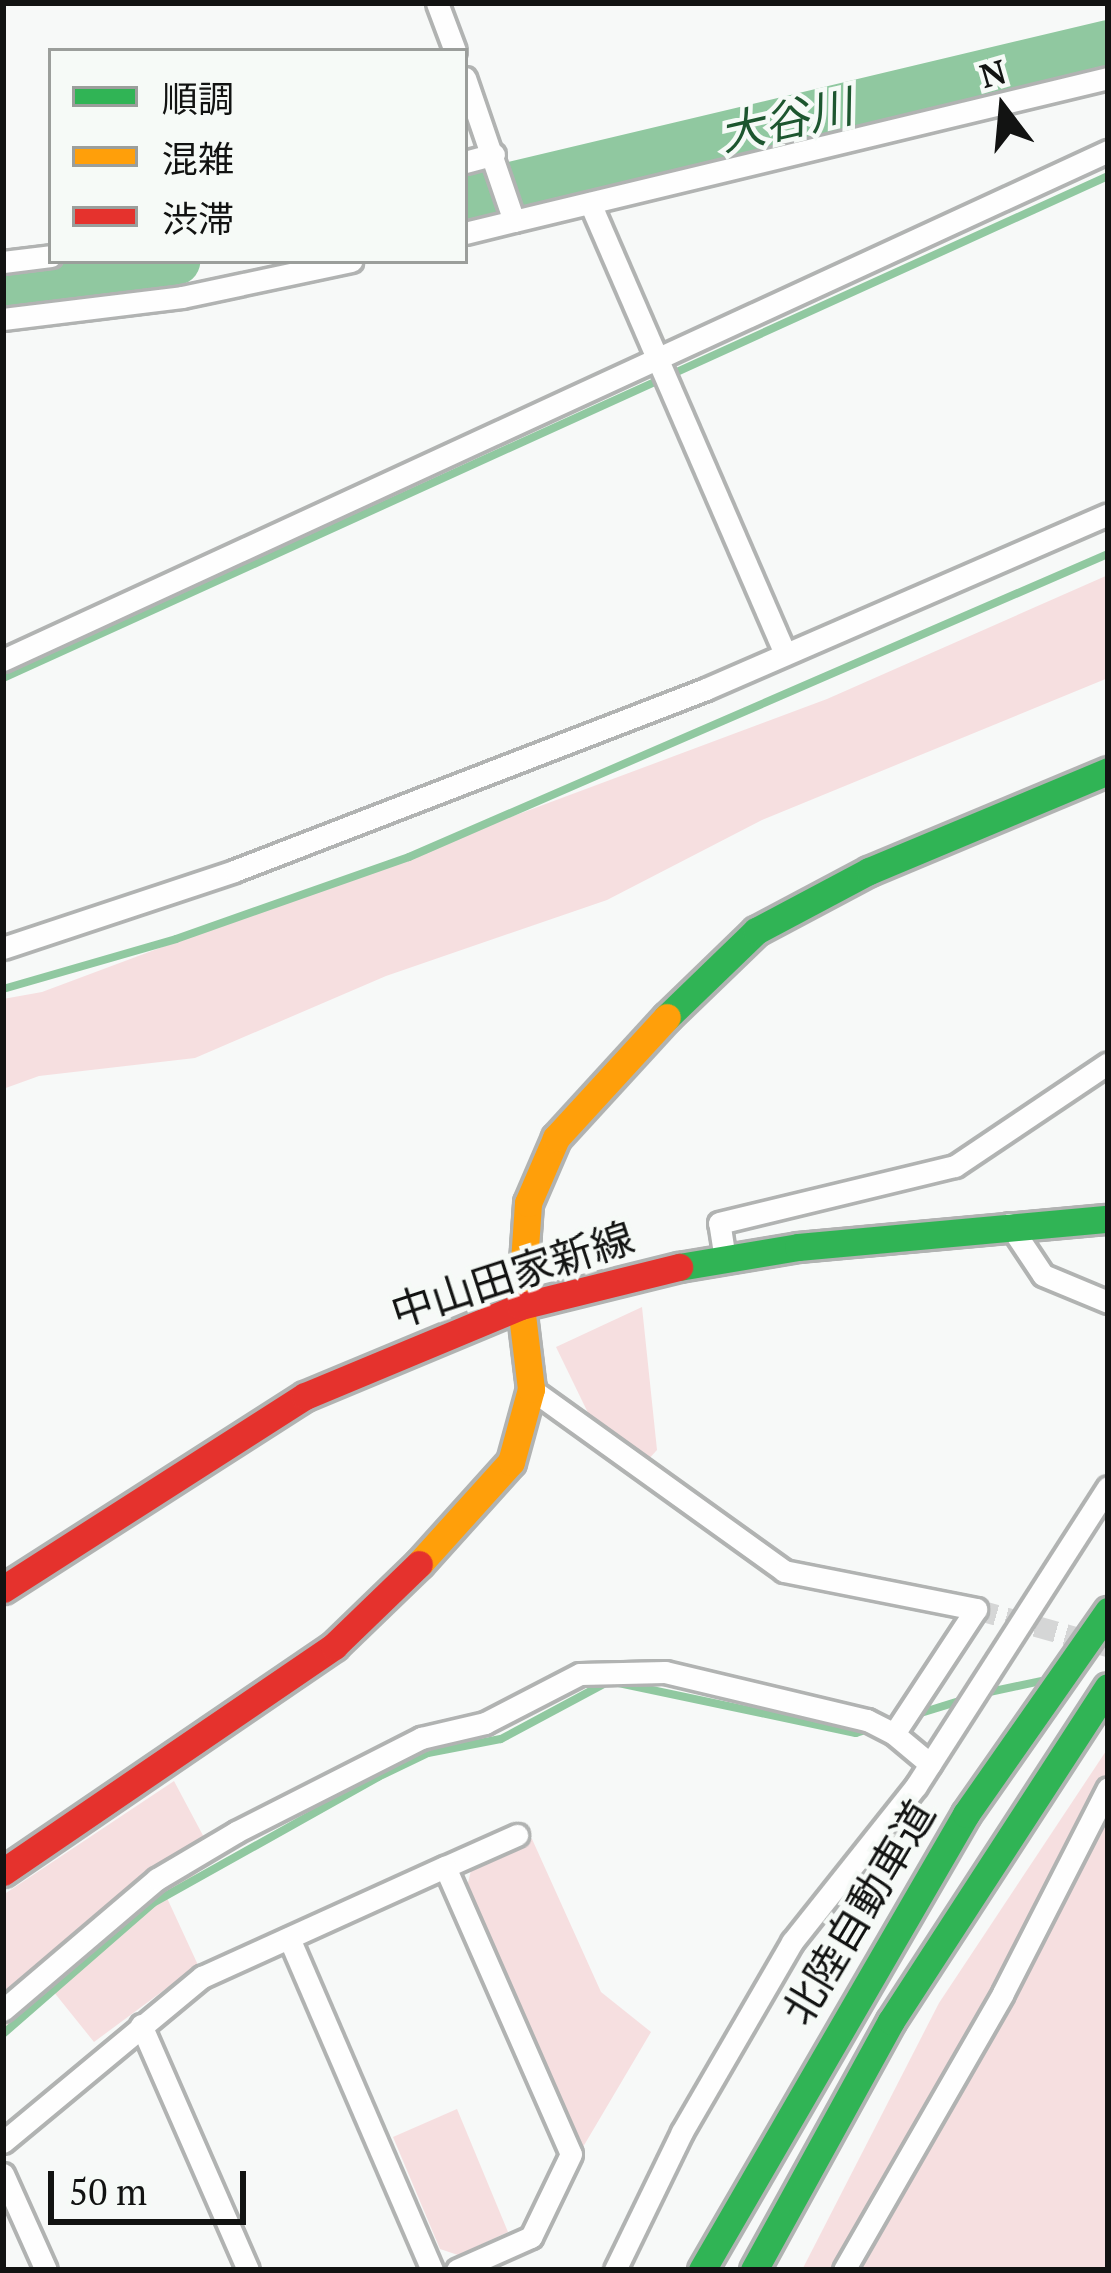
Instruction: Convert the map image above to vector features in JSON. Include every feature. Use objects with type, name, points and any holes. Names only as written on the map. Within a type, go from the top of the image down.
[{"type":"main road","points":[[3,1872],[334,1646],[454,1531],[511,1462],[531,1389],[521,1306],[528,1203],[556,1138],[605,1077],[756,931],[869,871],[1108,771]]},
{"type":"main road","name":"中山田家新線","points":[[3,1589],[305,1396],[521,1306],[725,1259],[1010,1223],[1108,1219]]},
{"type":"main road","name":"北陸自動車道","points":[[702,2270],[867,1975],[966,1814],[1108,1611]]},
{"type":"main road","name":"北陸自動車道","points":[[754,2270],[891,2021],[1108,1687]]},
{"type":"street","points":[[437,3],[454,48]]},
{"type":"street","points":[[468,232],[1108,78]]},
{"type":"street","points":[[468,85],[514,220]]},
{"type":"street","points":[[3,660],[1108,151]]},
{"type":"street","points":[[468,161],[494,154]]},
{"type":"street","points":[[590,202],[662,356],[784,651]]},
{"type":"street","points":[[3,262],[48,256]]},
{"type":"street","points":[[3,320],[182,297],[336,264]]},
{"type":"street","points":[[3,948],[234,871],[706,689],[784,651],[1108,514]]},
{"type":"street","points":[[725,1259],[719,1223],[955,1166],[1108,1064]]},
{"type":"street","points":[[1010,1223],[1042,1275],[1108,1302]]},
{"type":"street","points":[[531,1389],[784,1571],[976,1609],[894,1734]]},
{"type":"street","points":[[615,2270],[682,2132],[792,1942],[930,1764],[1108,1487]]},
{"type":"street","points":[[3,2010],[157,1880],[236,1832],[422,1738],[485,1724],[580,1674],[665,1672],[867,1720],[894,1734],[930,1764]]},
{"type":"street","points":[[844,2270],[1003,1993],[1108,1787]]},
{"type":"street","points":[[3,2142],[202,1977],[517,1835]]},
{"type":"street","points":[[445,1867],[571,2153],[531,2237],[457,2270]]},
{"type":"street","points":[[289,1938],[432,2270]]},
{"type":"street","points":[[141,2025],[248,2270]]},
{"type":"street","points":[[3,2174],[46,2270]]},
{"type":"shaded area","points":[[1108,575],[1108,678],[762,820],[607,900],[386,976],[195,1058],[39,1076],[3,1089],[3,999],[42,992],[827,699]]},
{"type":"shaded area","points":[[642,1307],[657,1450],[645,1463],[590,1417],[556,1347]]},
{"type":"shaded area","points":[[1108,1748],[1108,2270],[802,2270],[939,2003]]},
{"type":"shaded area","points":[[174,1781],[215,1858],[167,1898],[198,1965],[94,2042],[53,1991],[3,2032],[3,1895]]},
{"type":"shaded area","points":[[532,1839],[601,1992],[651,2032],[583,2147],[467,1887],[472,1866]]},
{"type":"shaded area","points":[[457,2109],[508,2232],[458,2255],[440,2249],[393,2137]]},
{"type":"waterway","name":"大谷川","points":[[468,196],[1108,44]]},
{"type":"waterway","points":[[3,678],[1108,176]]},
{"type":"waterway","name":"大谷川","points":[[3,285],[154,264]]},
{"type":"waterway","points":[[3,989],[176,939],[409,857],[1108,554]]},
{"type":"waterway","points":[[3,2034],[153,1903],[378,1777],[428,1753],[501,1739],[609,1681],[856,1733],[874,1727]]},
{"type":"waterway","points":[[980,1694],[1041,1681]]},
{"type":"waterway","points":[[911,1716],[966,1699]]},
{"type":"tunnel","points":[[976,1609],[1108,1646]]},
{"type":"traffic: fast","points":[[667,1017],[756,931],[869,871],[1108,771]]},
{"type":"traffic: fast","points":[[679,1267],[798,1247],[1108,1219]]},
{"type":"traffic: fast","points":[[702,2270],[966,1814],[1108,1611]]},
{"type":"traffic: fast","points":[[754,2270],[891,2021],[1108,1687]]},
{"type":"traffic: slow","points":[[419,1564],[511,1462],[531,1389],[521,1306],[528,1203],[556,1138],[667,1017]]},
{"type":"traffic: jam","points":[[3,1589],[305,1396],[521,1306],[679,1267]]},
{"type":"traffic: jam","points":[[3,1872],[334,1646],[419,1564]]}]
